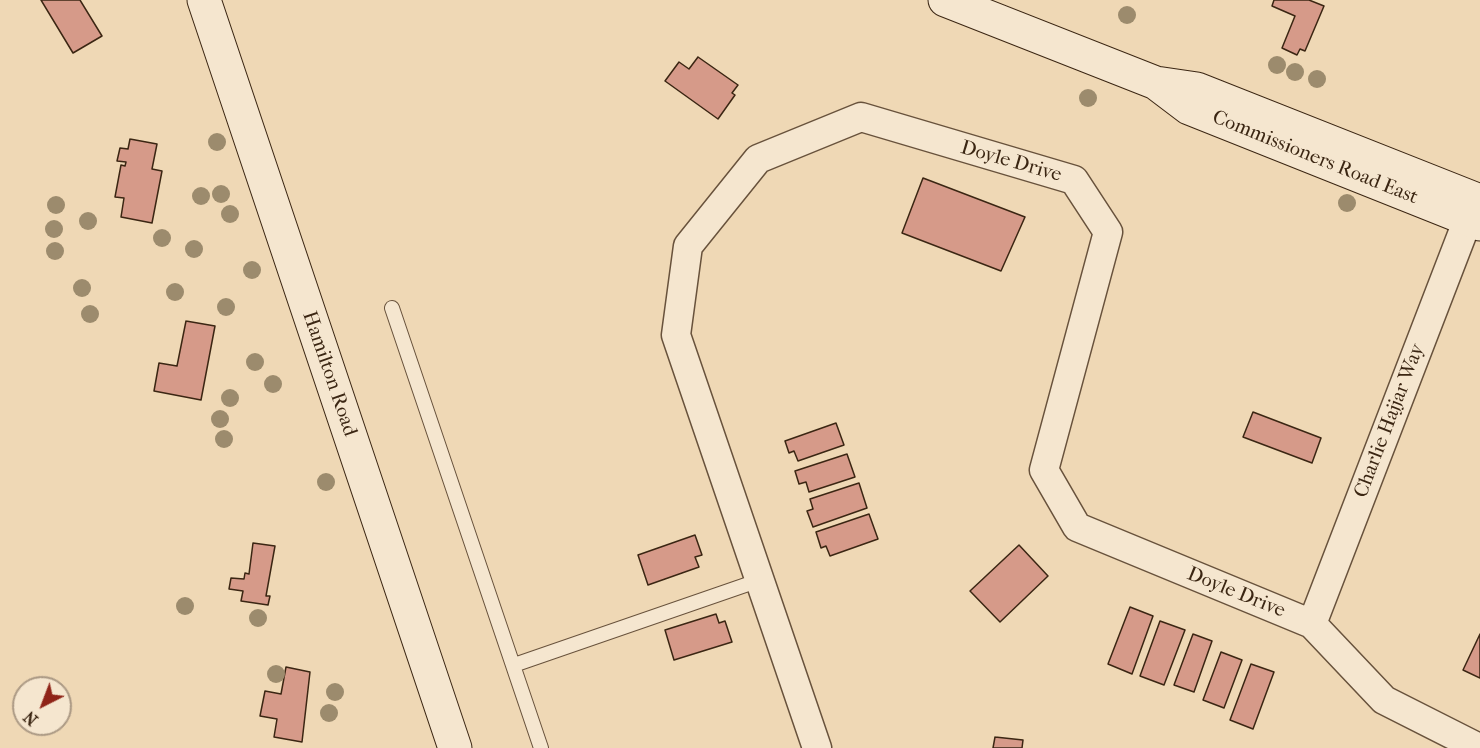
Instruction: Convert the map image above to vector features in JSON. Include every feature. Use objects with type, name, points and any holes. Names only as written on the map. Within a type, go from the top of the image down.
[{"type":"main road","name":"Hamilton Road","points":[[204,0],[455,748]]},
{"type":"main road","name":"Commissioners Road East","points":[[945,0],[1156,82],[1197,89],[1476,214]]},
{"type":"street","name":"Doyle Drive","points":[[817,748],[676,335],[688,246],[758,159],[861,117],[1074,180],[1108,232],[1044,470],[1077,527],[1312,624],[1384,700],[1479,748]]},
{"type":"street","name":"Charlie Hajjar Way","points":[[1312,624],[1476,214]]},
{"type":"lane","points":[[393,308],[541,748]]},
{"type":"lane","points":[[514,664],[760,580]]},
{"type":"building","points":[[41,0],[80,0],[102,36],[73,53]]},
{"type":"building","points":[[1274,0],[1309,0],[1324,6],[1305,51],[1300,49],[1297,55],[1282,48],[1295,16],[1272,6]]},
{"type":"building","points":[[698,57],[738,85],[732,93],[735,95],[718,119],[665,81],[679,62],[689,69]]},
{"type":"building","points":[[130,139],[157,144],[152,169],[162,171],[152,223],[121,217],[124,198],[115,197],[121,165],[125,166],[126,162],[117,161],[120,148],[128,149]]},
{"type":"building","points":[[923,178],[1025,217],[1001,271],[902,233]]},
{"type":"building","points":[[186,321],[215,326],[201,400],[154,391],[159,363],[177,366]]},
{"type":"building","points":[[1253,412],[1321,438],[1312,463],[1243,437]]},
{"type":"building","points":[[836,423],[844,445],[798,461],[794,451],[789,453],[785,441]]},
{"type":"building","points":[[847,454],[855,477],[809,492],[806,482],[799,484],[795,471]]},
{"type":"building","points":[[859,483],[867,508],[813,527],[807,511],[813,509],[810,499]]},
{"type":"building","points":[[869,514],[878,539],[830,556],[826,546],[821,548],[816,532]]},
{"type":"building","points":[[695,535],[702,555],[695,557],[699,567],[648,585],[638,555]]},
{"type":"building","points":[[253,543],[275,546],[266,596],[270,596],[268,605],[241,601],[243,591],[229,589],[231,578],[244,579],[245,573],[249,574]]},
{"type":"building","points":[[1019,545],[1048,576],[1000,622],[970,591]]},
{"type":"building","points":[[1130,607],[1153,616],[1132,674],[1108,664]]},
{"type":"building","points":[[716,614],[719,623],[725,621],[732,642],[674,660],[665,630]]},
{"type":"building","points":[[1160,621],[1185,630],[1164,685],[1140,676]]},
{"type":"building","points":[[1193,634],[1212,641],[1194,692],[1174,685]]},
{"type":"building","points":[[1480,634],[1480,678],[1463,670]]},
{"type":"building","points":[[1221,652],[1242,660],[1224,708],[1203,700]]},
{"type":"building","points":[[1251,664],[1274,672],[1253,729],[1230,720]]},
{"type":"building","points":[[286,667],[310,672],[302,742],[274,737],[277,719],[260,716],[265,691],[281,694]]},
{"type":"building","points":[[995,737],[1023,740],[1022,748],[993,748]]}]
